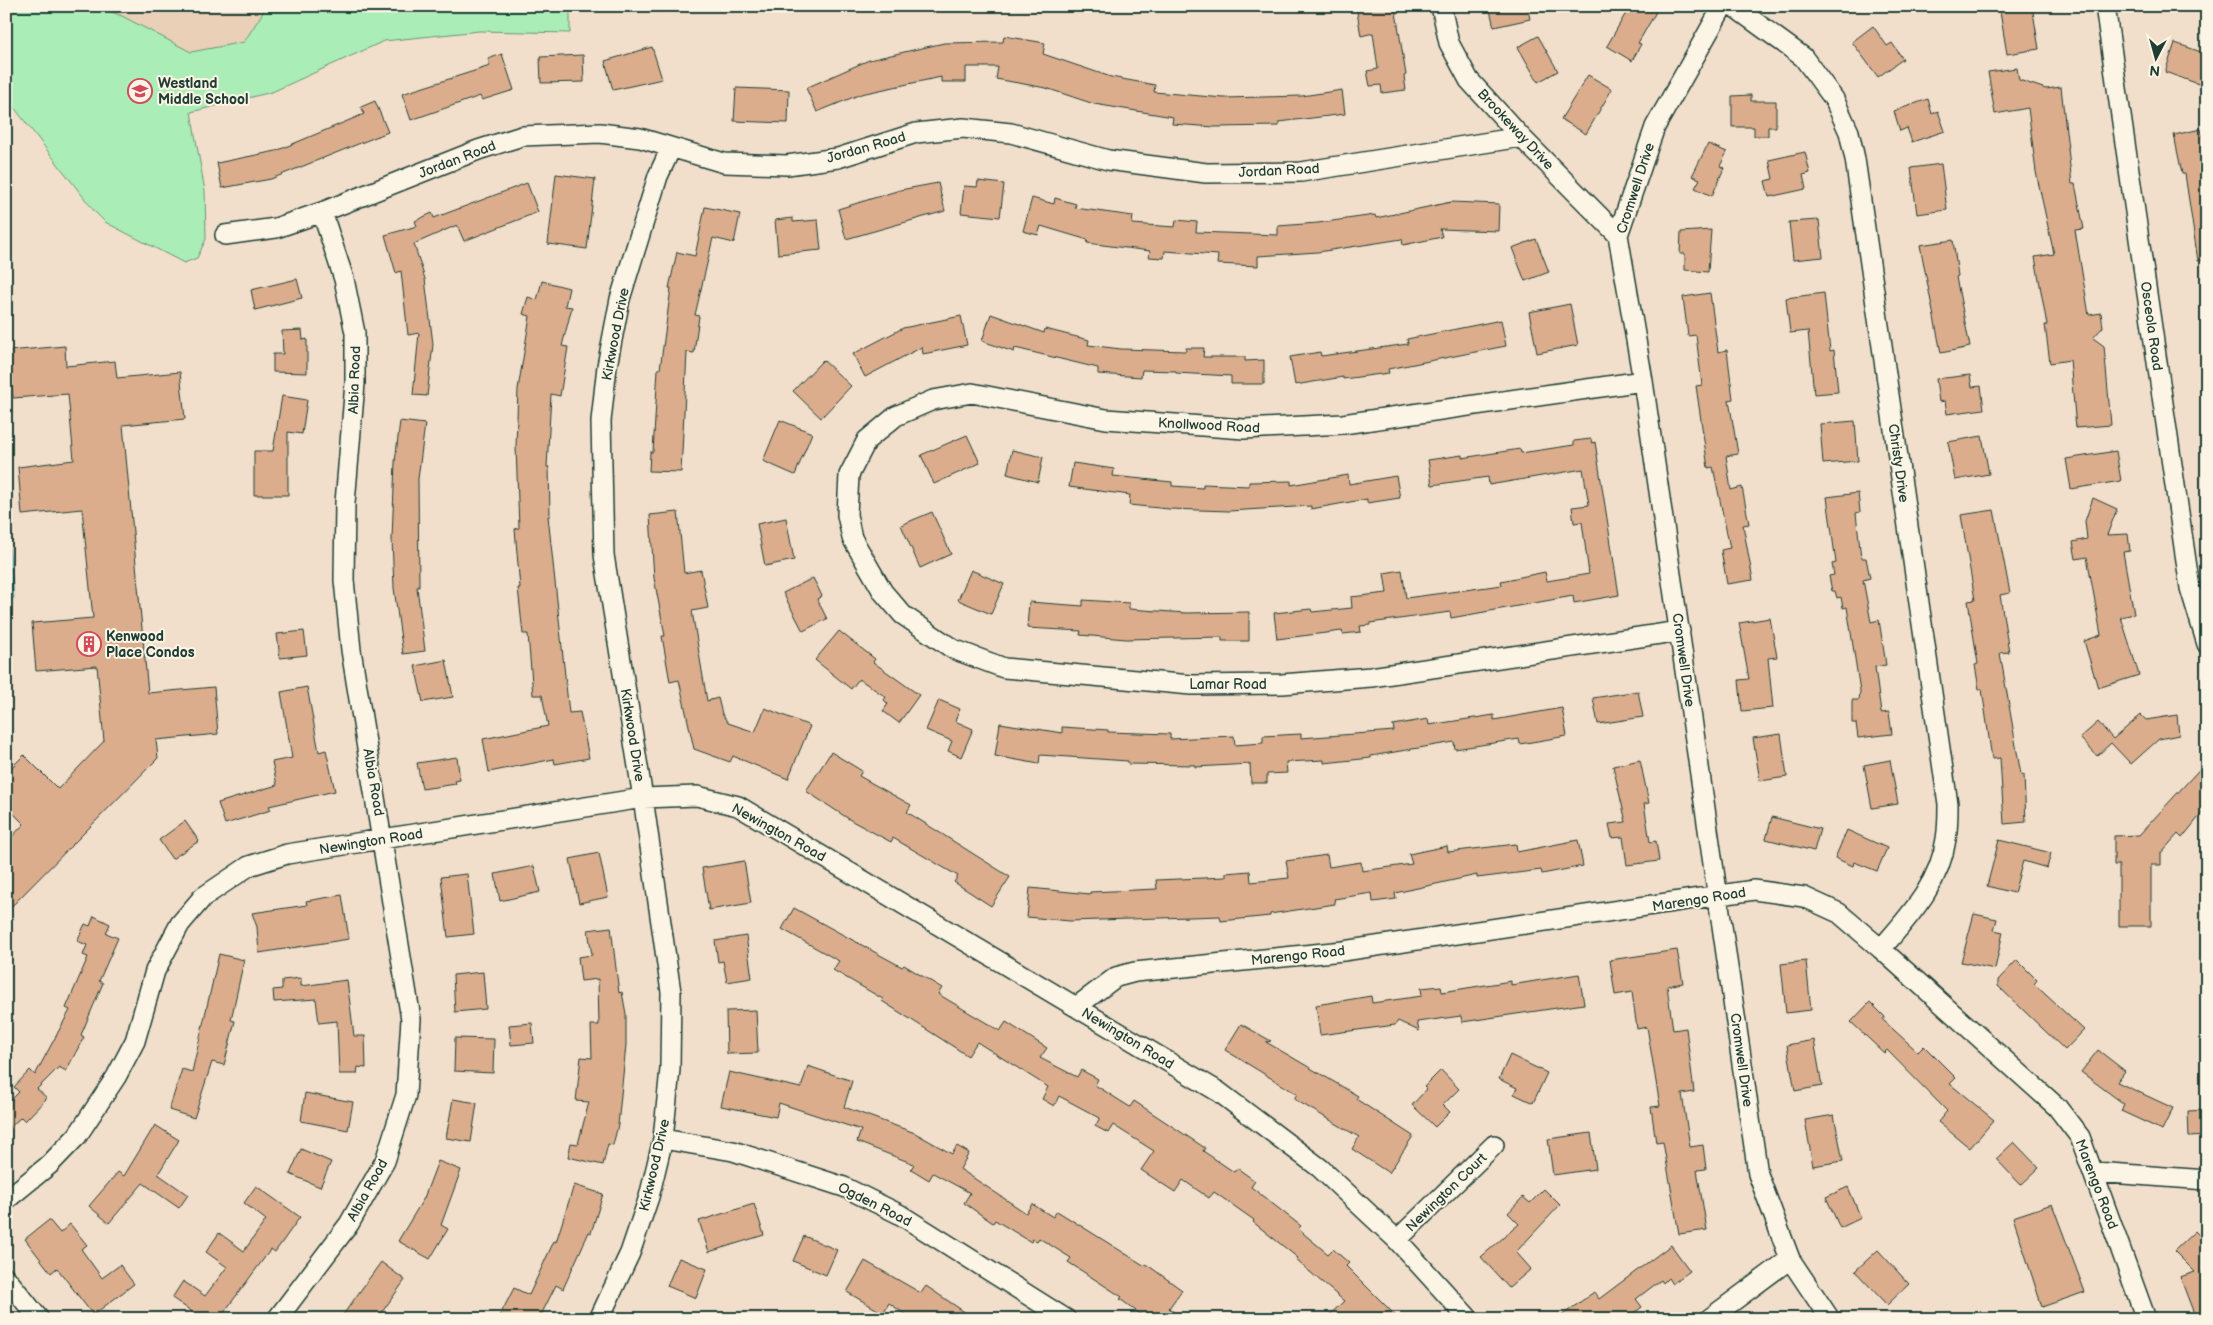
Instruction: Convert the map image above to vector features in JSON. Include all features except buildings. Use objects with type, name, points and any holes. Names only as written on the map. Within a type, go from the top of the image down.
[{"type":"street","name":"Brookeway Drive","points":[[1442,6],[1449,43],[1470,80],[1521,137],[1618,235]]},
{"type":"street","name":"Cromwell Drive","points":[[1723,6],[1655,127],[1618,235],[1643,381],[1758,1174],[1790,1259],[1830,1319]]},
{"type":"street","name":"Christy Drive","points":[[1733,6],[1803,56],[1834,99],[1849,132],[1855,159],[1948,804],[1946,841],[1933,882],[1924,898],[1882,949]]},
{"type":"street","name":"Osceola Road","points":[[2105,6],[2190,588],[2207,644]]},
{"type":"street","name":"Jordan Road","points":[[225,235],[276,228],[322,212],[478,150],[522,136],[600,133],[640,138],[724,163],[787,165],[838,158],[916,133],[963,128],[1011,133],[1108,160],[1206,173],[1291,172],[1521,137]]},
{"type":"street","name":"Kirkwood Drive","points":[[599,1319],[630,1253],[649,1197],[663,1139],[670,1069],[671,992],[643,798],[604,555],[601,421],[607,366],[620,299],[658,176],[670,148]]},
{"type":"street","name":"Albia Road","points":[[276,1319],[348,1224],[385,1161],[406,1095],[411,1019],[351,650],[344,580],[345,503],[355,383],[355,333],[344,279],[322,212]]},
{"type":"street","name":"Knollwood Road","points":[[847,515],[849,475],[867,440],[896,416],[933,400],[972,393],[1106,419],[1244,429],[1343,424],[1643,381]]},
{"type":"street","name":"Lamar Road","points":[[847,515],[852,538],[883,592],[903,615],[953,650],[1004,668],[1191,685],[1282,684],[1372,677],[1680,631]]},
{"type":"street","name":"Newington Road","points":[[6,1200],[50,1165],[76,1136],[116,1077],[135,1041],[155,971],[174,931],[204,896],[249,866],[287,854],[643,798],[697,796],[738,806],[1235,1104],[1320,1168],[1397,1240],[1469,1319]]},
{"type":"street","name":"Marengo Road","points":[[1076,1007],[1116,977],[1135,972],[1343,951],[1754,890],[1804,897],[1839,913],[1882,949],[2057,1107],[2080,1137],[2095,1172],[2146,1319]]},
{"type":"street","name":"Ogden Road","points":[[663,1139],[733,1151],[844,1187],[899,1214],[1066,1319]]},
{"type":"street","name":"Newington Court","points":[[1397,1240],[1494,1145]]},
{"type":"street","points":[[2095,1172],[2207,1180]]},
{"type":"street","points":[[1709,1319],[1790,1259]]},
{"type":"street","points":[[6,1278],[39,1319]]},
{"type":"shaded area","name":"Westland Middle School","points":[[6,6],[439,6],[125,125]]},
{"type":"shaded area","points":[[519,6],[680,6],[677,13]]},
{"type":"green space","points":[[6,6],[96,6],[122,16],[191,52],[244,42],[267,6],[570,6],[570,33],[479,31],[384,41],[272,92],[191,112],[205,191],[206,239],[197,258],[184,263],[105,222],[95,212],[6,97]]},
{"type":"water","points":[[6,545],[9,545],[14,598],[6,599]]},
{"type":"place","name":"Westland Middle School","points":[[140,91]]},
{"type":"place","name":"Kenwood Place Condos","points":[[89,644]]}]
